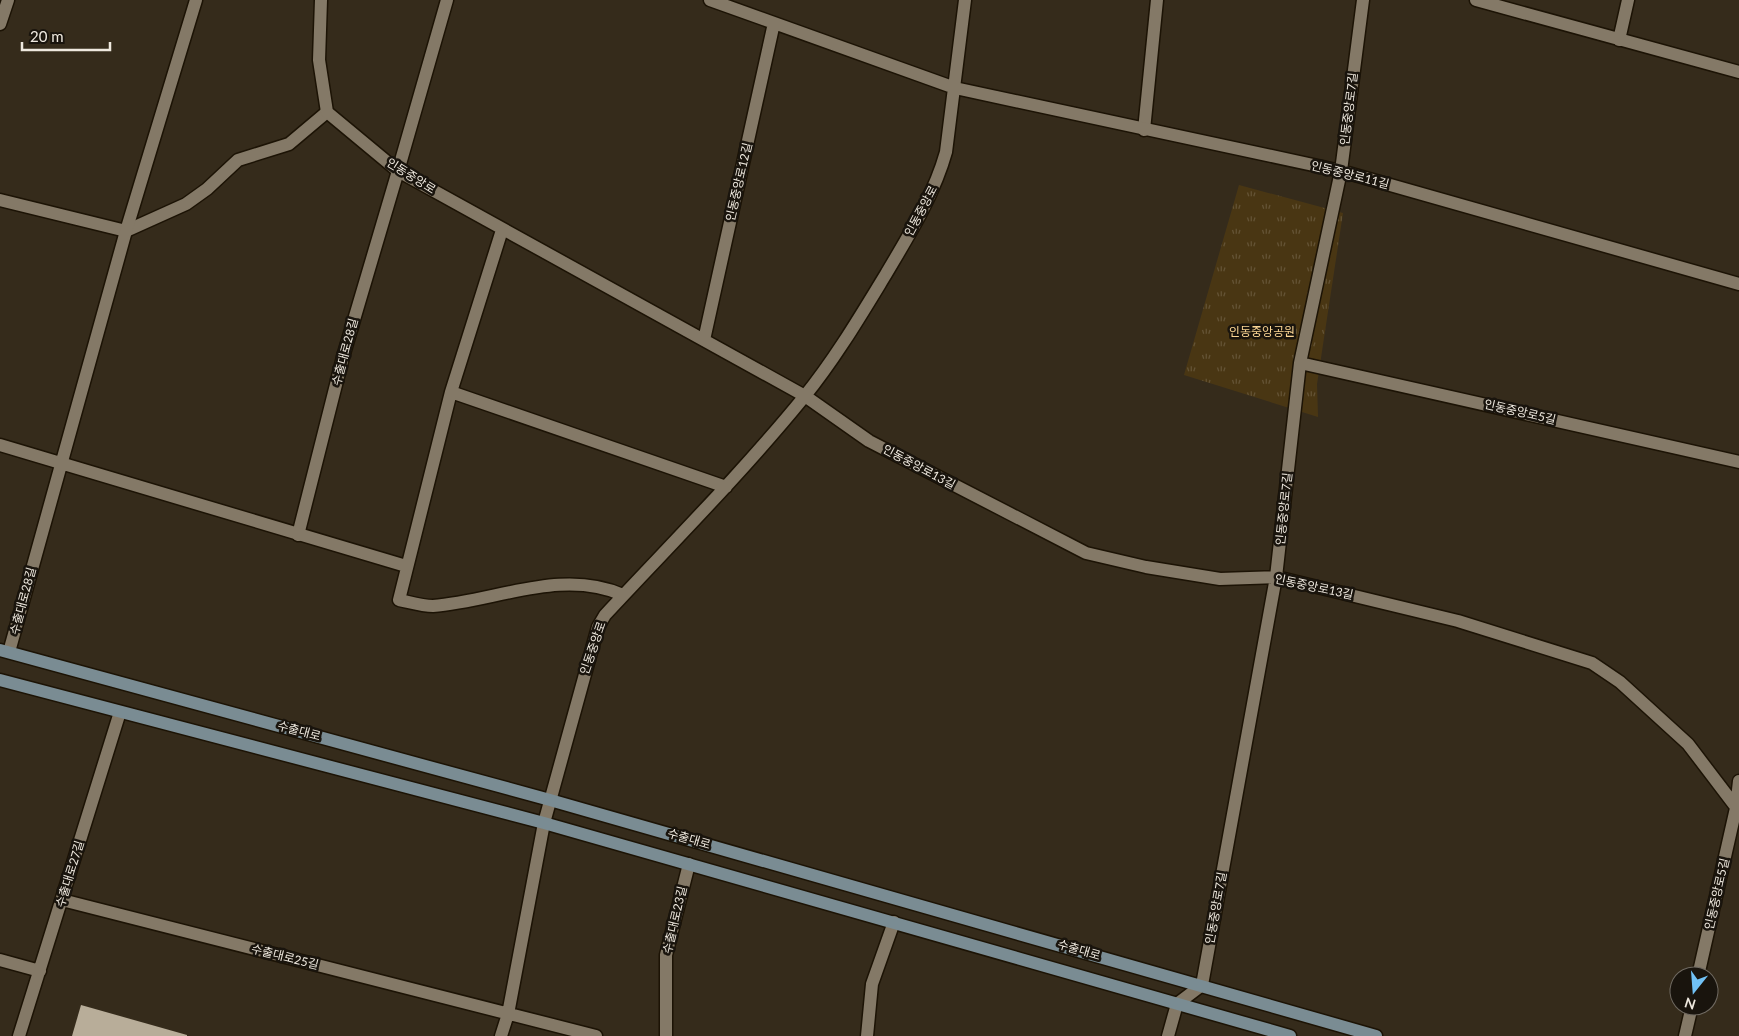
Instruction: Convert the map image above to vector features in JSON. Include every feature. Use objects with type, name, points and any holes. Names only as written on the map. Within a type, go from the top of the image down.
[{"type":"street","points":[[0,24],[8,0]]},
{"type":"street","name":"수출대로28길","points":[[5,651],[126,231],[196,0]]},
{"type":"street","points":[[0,200],[126,231],[186,204],[207,189],[238,160],[289,144],[328,112],[319,60],[321,0]]},
{"type":"street","name":"수출대로28길","points":[[298,535],[343,357],[448,0]]},
{"type":"street","points":[[710,0],[955,88]]},
{"type":"street","name":"인동중앙로","points":[[544,823],[593,639],[604,615],[726,487],[805,396],[858,319],[902,247],[940,174],[946,152],[965,0]]},
{"type":"street","points":[[1144,130],[1158,0]]},
{"type":"street","name":"인동중앙로7길","points":[[1202,985],[1276,577],[1300,363],[1341,171],[1363,0]]},
{"type":"street","points":[[1476,0],[1739,72]]},
{"type":"street","points":[[1619,40],[1628,0]]},
{"type":"street","name":"인동중앙로12길","points":[[704,340],[774,23]]},
{"type":"street","name":"인동중앙로11길","points":[[955,88],[1341,171],[1739,284]]},
{"type":"street","name":"인동중앙로","points":[[328,112],[398,171],[805,396]]},
{"type":"street","points":[[502,230],[451,392],[399,600],[431,606],[505,595],[558,583],[605,587],[623,595]]},
{"type":"street","name":"인동중앙로5길","points":[[1300,363],[1739,462]]},
{"type":"street","points":[[451,392],[726,487]]},
{"type":"street","name":"인동중앙로13길","points":[[805,396],[869,441],[1086,553],[1146,567],[1220,579],[1276,577],[1458,621],[1592,663],[1620,682],[1688,744],[1738,810]]},
{"type":"street","points":[[0,445],[406,566]]},
{"type":"street","name":"수출대로","points":[[5,651],[550,800],[1376,1036]]},
{"type":"street","name":"수출대로","points":[[0,680],[544,823],[1290,1036]]},
{"type":"street","name":"수출대로27길","points":[[19,1036],[120,712]]},
{"type":"street","name":"인동중앙로5길","points":[[1700,966],[1738,810],[1739,781]]},
{"type":"street","points":[[501,1036],[508,1014],[544,823]]},
{"type":"street","name":"수출대로23길","points":[[666,1036],[666,955],[689,864]]},
{"type":"street","name":"수출대로25길","points":[[62,900],[596,1036]]},
{"type":"street","points":[[867,1036],[872,984],[894,922]]},
{"type":"street","points":[[0,960],[40,971]]},
{"type":"street","points":[[1168,1036],[1177,1004],[1202,985]]},
{"type":"street","points":[[1685,1036],[1690,1016]]},
{"type":"green space","name":"인동중앙공원","points":[[1239,185],[1343,213],[1317,384],[1318,417],[1184,375]]},
{"type":"building","points":[[81,1005],[187,1035],[187,1036],[72,1036]]}]
